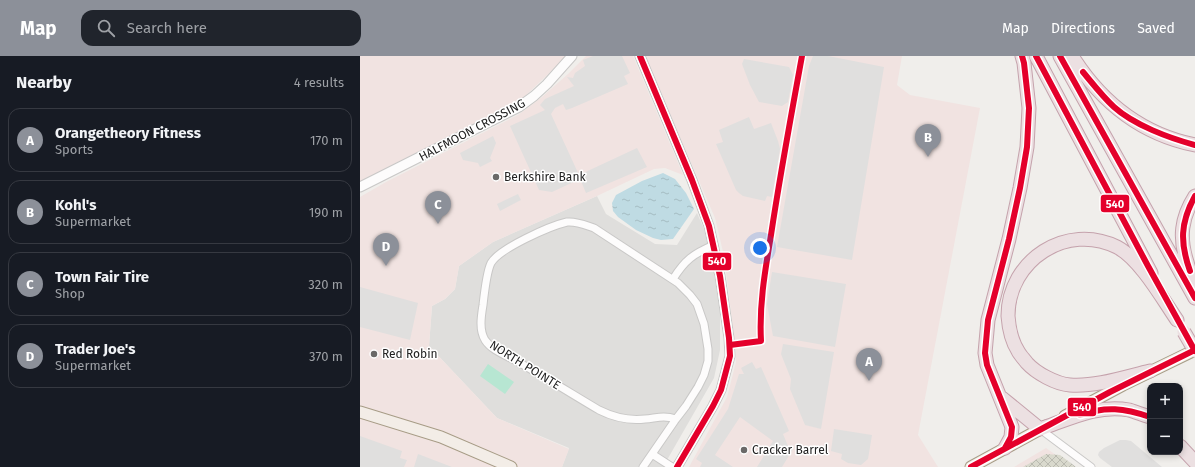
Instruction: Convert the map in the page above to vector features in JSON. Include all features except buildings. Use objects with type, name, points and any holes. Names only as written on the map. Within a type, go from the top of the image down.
[{"type":"highway","points":[[1005,448],[1011,437],[1012,428],[987,365],[985,354],[988,320],[1012,224],[1027,147],[1029,108],[1022,56]]},
{"type":"highway","points":[[1036,56],[1195,351]]},
{"type":"highway","points":[[1060,56],[1194,296]]},
{"type":"highway","points":[[1072,56],[1085,75],[1115,108],[1151,130],[1167,137],[1195,145]]},
{"type":"highway","points":[[1194,296],[1193,278],[1187,264],[1182,240],[1182,226],[1190,204],[1195,196]]},
{"type":"highway","points":[[1150,371],[1087,385],[1068,385],[1039,373],[1031,367],[1018,352],[1008,328],[1009,304],[1018,278],[1027,264],[1039,254],[1062,242],[1089,239],[1109,244],[1126,254],[1142,269],[1177,320]]},
{"type":"highway","points":[[1000,397],[1040,429],[1092,411],[1108,408],[1130,410],[1147,416]]},
{"type":"highway","points":[[1183,449],[1195,462]]},
{"type":"main road","points":[[971,467],[1150,371],[1195,351]]},
{"type":"main road","points":[[360,412],[441,437],[511,467]]},
{"type":"street","name":"HALFMOON CROSSING","points":[[360,188],[520,106],[547,84],[572,56]]},
{"type":"street","points":[[640,56],[692,180],[709,226],[720,276],[729,338],[730,356],[721,390],[677,467]]},
{"type":"street","name":"NORTH POINTE","points":[[643,467],[694,394],[704,375],[708,361],[708,349],[704,324],[697,304],[678,282],[594,228],[578,222],[568,222],[541,231],[497,256],[490,264],[484,293],[481,322],[482,331],[486,341],[494,349],[610,416],[644,419],[662,416],[676,419]]},
{"type":"street","points":[[673,279],[681,266],[687,260],[695,254],[714,245]]},
{"type":"street","points":[[1040,429],[1091,467]]},
{"type":"street","points":[[652,454],[672,467]]},
{"type":"shaded area","points":[[360,56],[568,56],[522,99],[360,182]]},
{"type":"shaded area","points":[[586,56],[633,56],[683,175],[665,168],[654,169],[493,242],[459,266],[455,289],[445,299],[432,306],[429,346],[497,418],[569,449],[562,467],[360,467],[360,197],[386,182],[518,115],[542,97]]},
{"type":"shaded area","points":[[593,56],[622,56],[630,73],[624,76],[628,84],[566,110],[563,104],[555,108],[551,114],[579,175],[637,148],[647,167],[586,193],[580,179],[552,192],[539,190],[510,126],[545,110],[540,105],[545,99],[574,86],[567,77],[573,78],[575,73],[585,66],[583,60]]},
{"type":"shaded area","points":[[645,56],[902,56],[897,85],[910,95],[980,108],[918,435],[938,467],[689,467],[727,397],[736,362],[735,344],[724,256],[715,218]]},
{"type":"shaded area","points":[[813,56],[828,56],[884,67],[852,260],[777,247],[809,66]]},
{"type":"shaded area","points":[[744,59],[789,67],[793,75],[788,102],[782,106],[759,102],[750,85],[742,64]]},
{"type":"shaded area","points":[[749,117],[754,129],[771,123],[780,149],[772,197],[767,196],[765,201],[743,196],[736,190],[716,144],[723,142],[719,130]]},
{"type":"shaded area","points":[[493,136],[496,143],[490,158],[492,161],[480,167],[478,163],[463,160],[460,153]]},
{"type":"shaded area","points":[[518,194],[521,200],[500,211],[497,204]]},
{"type":"shaded area","points":[[597,196],[606,214],[655,244],[677,245],[697,213],[704,229],[713,266],[720,312],[720,350],[714,378],[663,467],[562,467],[569,448],[497,418],[429,346],[432,306],[445,299],[455,289],[459,266],[493,242]]},
{"type":"shaded area","points":[[772,272],[846,284],[835,347],[773,336],[767,304]]},
{"type":"shaded area","points":[[360,287],[418,303],[410,340],[360,327]]},
{"type":"shaded area","points":[[783,344],[834,352],[821,429],[805,425],[790,389],[791,379],[781,354]]},
{"type":"shaded area","points":[[752,362],[756,369],[761,367],[789,431],[783,434],[788,446],[793,449],[782,467],[757,467],[773,441],[740,417],[715,455],[733,467],[700,467],[702,463],[696,459],[728,409],[739,374],[744,374],[741,368]]},
{"type":"shaded area","points":[[834,429],[872,435],[868,459],[861,465],[848,463],[841,459],[842,454],[831,451]]},
{"type":"shaded area","points":[[360,436],[402,451],[400,458],[407,460],[404,467],[360,467]]},
{"type":"shaded area","points":[[1120,440],[1131,441],[1162,467],[1112,467],[1098,455],[1104,448]]},
{"type":"shaded area","points":[[1046,448],[1073,467],[1014,467]]},
{"type":"shaded area","points":[[418,454],[452,467],[414,467]]},
{"type":"shaded area","points":[[1046,454],[1060,455],[1076,467],[1023,467]]},
{"type":"green space","points":[[488,364],[514,382],[505,394],[480,376]]},
{"type":"water","points":[[663,173],[675,179],[686,193],[694,209],[673,239],[661,240],[636,230],[618,217],[613,211],[612,203],[616,195],[642,181]]},
{"type":"transit line","name":"540","points":[[640,56],[692,180],[709,226],[720,276],[729,338],[730,356],[721,390],[677,467]]},
{"type":"transit line","name":"540","points":[[730,345],[761,341],[761,314],[765,275],[802,56]]},
{"type":"transit line","name":"540","points":[[1005,448],[1011,437],[1012,427],[987,365],[985,353],[988,320],[1009,239],[1027,147],[1029,108],[1022,56]]},
{"type":"transit line","name":"540","points":[[1036,56],[1195,351]]},
{"type":"transit line","name":"540","points":[[1060,56],[1195,298]]},
{"type":"transit line","name":"540","points":[[1083,72],[1106,99],[1131,120],[1174,139],[1195,145]]},
{"type":"transit line","name":"540","points":[[1190,271],[1184,251],[1183,233],[1186,215],[1195,196]]},
{"type":"transit line","name":"540","points":[[971,467],[1110,392],[1195,350]]},
{"type":"transit line","name":"540","points":[[1080,415],[1098,410],[1115,409],[1147,416]]},
{"type":"place","name":"Kohl's","points":[[928,157]]},
{"type":"place","name":"Berkshire Bank","points":[[496,177]]},
{"type":"place","name":"Town Fair Tire","points":[[438,224]]},
{"type":"place","name":"Trader Joe's","points":[[386,266]]},
{"type":"place","name":"Red Robin","points":[[374,354]]},
{"type":"place","name":"Orangetheory Fitness","points":[[869,381]]},
{"type":"place","name":"Cracker Barrel","points":[[744,450]]}]
